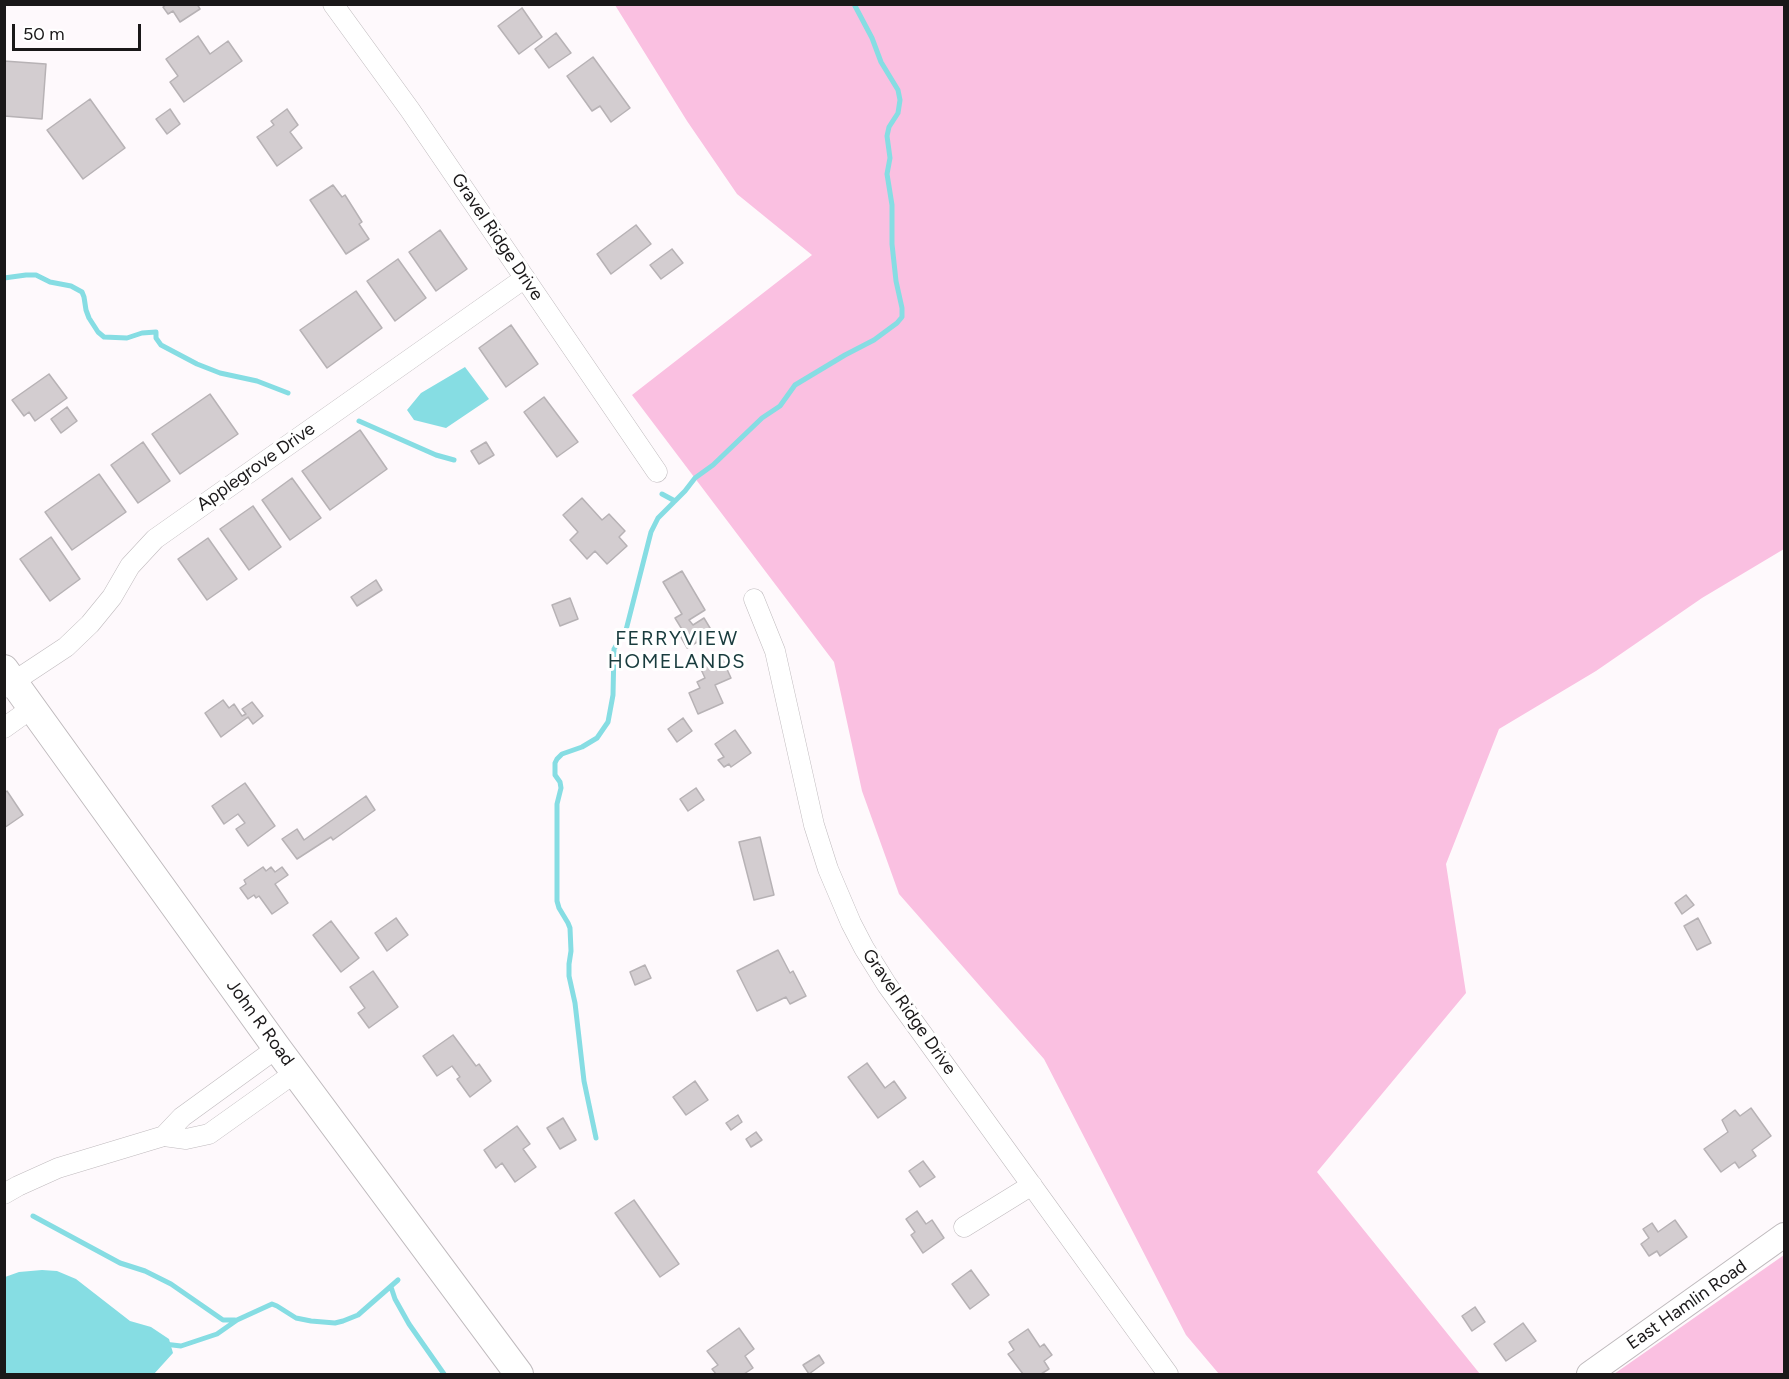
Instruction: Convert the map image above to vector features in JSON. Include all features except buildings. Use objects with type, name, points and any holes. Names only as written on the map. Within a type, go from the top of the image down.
[{"type":"main road","name":"John R Road","points":[[7,680],[32,708],[277,1048],[519,1374]]},
{"type":"street","name":"Gravel Ridge Drive","points":[[333,4],[415,117],[657,472]]},
{"type":"street","name":"Applegrove Drive","points":[[7,680],[66,647],[90,624],[112,597],[130,566],[155,539],[525,278]]},
{"type":"street","name":"Gravel Ridge Drive","points":[[754,599],[775,651],[814,825],[828,869],[864,948],[887,985],[1168,1374]]},
{"type":"street","points":[[4,728],[32,708]]},
{"type":"street","points":[[164,1136],[182,1117],[277,1048]]},
{"type":"street","points":[[4,1194],[58,1168],[164,1136],[186,1139],[209,1134],[296,1072]]},
{"type":"street","points":[[964,1227],[1032,1185]]},
{"type":"street","name":"East Hamlin Road","points":[[1589,1374],[1785,1235]]},
{"type":"shaded area","points":[[615,5],[1784,5],[1784,549],[1702,598],[1596,671],[1499,729],[1446,864],[1466,993],[1317,1172],[1480,1374],[1219,1374],[1186,1335],[1044,1059],[899,894],[862,791],[834,662],[632,395],[812,255],[737,194],[687,121]]},
{"type":"shaded area","points":[[1784,1255],[1784,1374],[1614,1374]]},
{"type":"water","points":[[465,367],[489,399],[446,428],[414,420],[407,410],[421,393]]},
{"type":"water","points":[[57,1271],[76,1279],[130,1321],[151,1327],[169,1339],[173,1353],[154,1374],[5,1374],[5,1277],[19,1272]]},
{"type":"waterway","points":[[596,1138],[584,1081],[575,1003],[569,976],[570,928],[557,901],[557,804],[561,788],[555,775],[555,763],[562,754],[582,747],[597,738],[608,722],[613,695],[614,649],[626,630],[651,532],[658,518],[695,478],[713,465],[762,418],[780,406],[795,385],[874,340],[902,317],[892,244],[892,205],[887,174],[890,158],[887,136],[889,127],[898,113],[900,100],[898,90],[881,62],[872,38],[854,4]]},
{"type":"waterway","points":[[4,278],[36,275],[50,282],[71,286],[82,292],[89,318],[104,337],[127,338],[142,333],[156,332],[156,338],[161,345],[197,364],[220,373],[257,381],[288,393]]},
{"type":"waterway","points":[[359,421],[436,455],[454,460]]},
{"type":"waterway","points":[[662,494],[675,501]]},
{"type":"waterway","points":[[33,1216],[120,1263],[145,1271],[171,1284],[223,1320],[235,1320]]},
{"type":"waterway","points":[[164,1344],[181,1346],[217,1334],[237,1320],[272,1304],[296,1318],[335,1323],[343,1321],[358,1315],[398,1280]]},
{"type":"waterway","points":[[391,1287],[409,1324],[444,1374]]},
{"type":"district","name":"FERRYVIEW HOMELANDS","points":[[677,650]]}]
